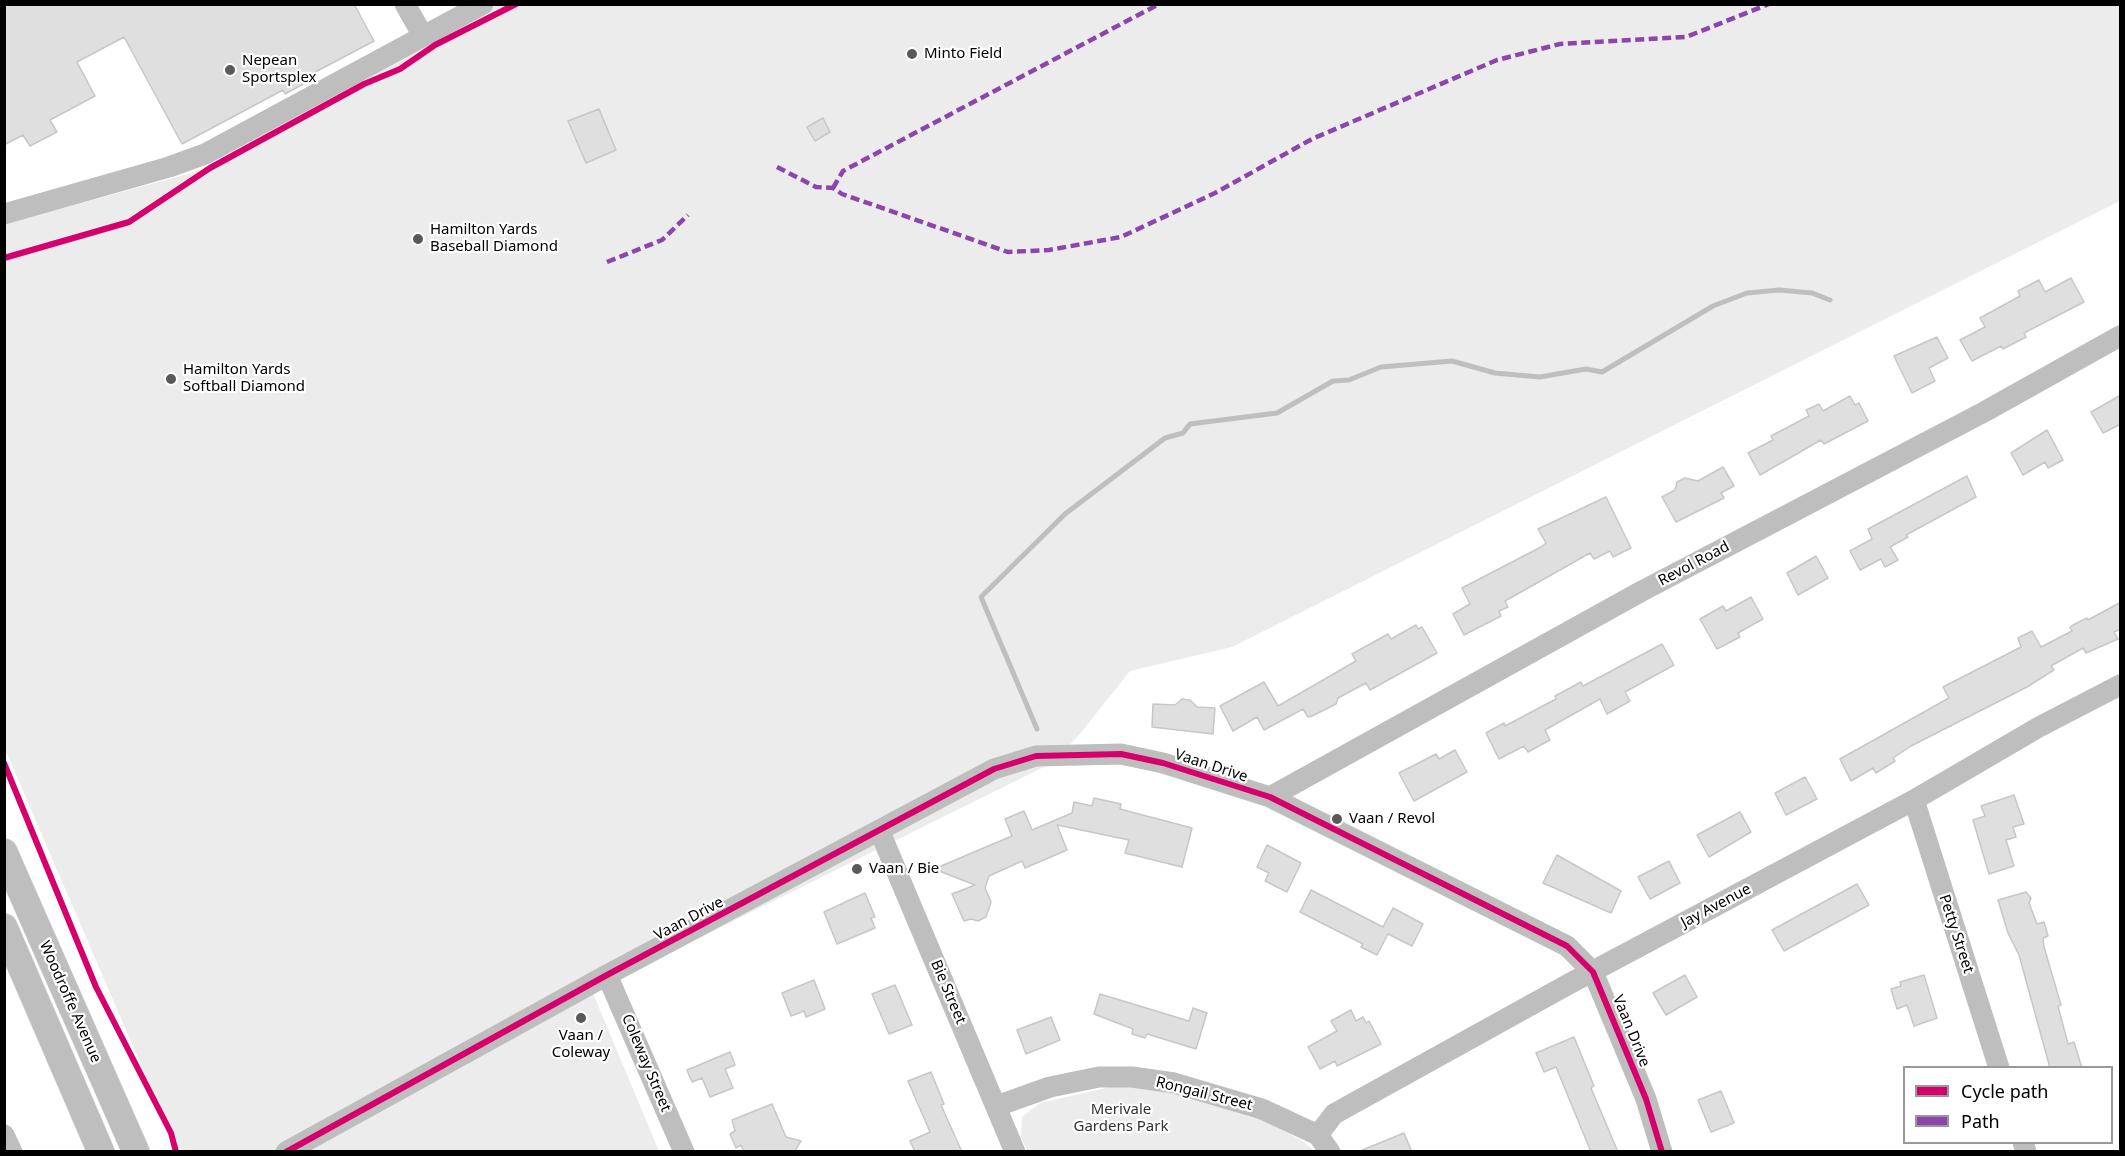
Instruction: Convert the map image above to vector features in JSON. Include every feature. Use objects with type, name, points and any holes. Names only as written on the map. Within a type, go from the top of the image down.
[{"type":"main road","name":"Woodroffe Avenue","points":[[4,852],[136,1152]]},
{"type":"main road","name":"Woodroffe Avenue","points":[[4,927],[101,1152]]},
{"type":"street","points":[[405,4],[423,36]]},
{"type":"street","points":[[4,214],[169,167],[205,154],[483,4]]},
{"type":"street","name":"Revol Road","points":[[1270,797],[1642,591],[1984,412],[2121,336]]},
{"type":"street","name":"Jay Avenue","points":[[1324,1143],[1334,1114],[1593,972],[1914,801],[2038,727],[2121,685]]},
{"type":"street","name":"Vaan Drive","points":[[286,1152],[608,975],[994,770],[1036,756],[1121,754],[1163,763],[1270,797],[1567,946],[1593,972],[1646,1099],[1662,1152]]},
{"type":"street","name":"Petty Street","points":[[1914,801],[1998,1066]]},
{"type":"street","name":"Bie Street","points":[[880,832],[1015,1152]]},
{"type":"street","name":"Coleway Street","points":[[608,975],[684,1152]]},
{"type":"street","name":"Rongail Street","points":[[996,1106],[1050,1088],[1099,1077],[1132,1077],[1174,1083],[1262,1109],[1324,1143]]},
{"type":"street","points":[[4,1135],[12,1152]]},
{"type":"green space","points":[[497,5],[2120,5],[2120,201],[1232,647],[1130,671],[1079,735],[1052,763],[592,991],[659,1151],[178,1151],[5,749],[4,224],[195,172]]},
{"type":"green space","name":"Merivale Gardens Park","points":[[1119,1085],[1187,1096],[1258,1117],[1301,1140],[1315,1151],[1027,1151],[1021,1137],[1022,1117],[1040,1103]]},
{"type":"building","name":"Nepean Sportsplex","points":[[4,4],[354,4],[374,41],[304,78],[307,82],[285,94],[283,90],[182,144],[124,37],[77,62],[95,96],[50,120],[57,132],[30,146],[23,135],[4,145]]},
{"type":"building","points":[[599,109],[616,150],[586,163],[568,121]]},
{"type":"building","points":[[823,118],[830,132],[815,141],[807,127]]},
{"type":"building","points":[[2071,278],[2084,302],[2024,333],[2026,337],[2003,349],[2001,346],[1972,361],[1960,340],[1985,327],[1980,318],[2020,296],[2018,291],[2039,280],[2045,292]]},
{"type":"building","points":[[1937,337],[1948,358],[1929,368],[1935,381],[1912,393],[1894,356]]},
{"type":"building","points":[[2121,395],[2121,424],[2103,433],[2091,412]]},
{"type":"building","points":[[1850,396],[1855,405],[1859,403],[1868,421],[1824,444],[1821,440],[1760,475],[1748,453],[1773,440],[1771,436],[1809,416],[1806,410],[1819,404],[1823,411]]},
{"type":"building","points":[[2047,430],[2063,460],[2048,468],[2045,462],[2023,475],[2011,453]]},
{"type":"building","points":[[1723,467],[1734,486],[1721,493],[1724,498],[1676,522],[1662,497],[1675,490],[1677,482],[1685,478],[1698,481]]},
{"type":"building","points":[[1967,476],[1976,497],[1906,535],[1908,537],[1890,547],[1898,560],[1885,567],[1881,559],[1860,570],[1850,551],[1872,539],[1868,529]]},
{"type":"building","points":[[1606,497],[1631,548],[1613,557],[1610,551],[1594,559],[1590,553],[1505,601],[1508,607],[1499,611],[1501,616],[1464,635],[1453,614],[1470,604],[1462,588],[1541,547],[1546,543],[1538,529]]},
{"type":"building","points":[[1816,556],[1828,578],[1798,595],[1787,573]]},
{"type":"building","points":[[1751,597],[1763,619],[1738,633],[1740,637],[1717,649],[1700,619],[1723,606],[1726,611]]},
{"type":"building","points":[[2121,602],[2121,629],[2114,632],[2118,639],[2086,653],[2083,648],[2051,666],[2054,670],[2027,687],[1911,746],[1893,758],[1895,761],[1876,773],[1873,768],[1851,781],[1840,759],[1949,698],[1943,687],[2021,647],[2018,638],[2032,631],[2041,647],[2072,631],[2070,627],[2073,625],[2087,618],[2088,620]]},
{"type":"building","points":[[1416,625],[1418,629],[1422,627],[1437,653],[1370,690],[1366,683],[1338,698],[1336,704],[1312,716],[1308,717],[1303,709],[1264,730],[1257,717],[1233,731],[1220,706],[1264,682],[1278,706],[1356,661],[1352,654],[1388,634],[1391,639]]},
{"type":"building","points":[[1662,644],[1674,665],[1625,692],[1630,701],[1607,714],[1600,699],[1545,730],[1550,740],[1528,752],[1524,746],[1499,759],[1486,733],[1504,723],[1505,726],[1556,699],[1555,696],[1581,682],[1583,686]]},
{"type":"building","points":[[1182,699],[1190,700],[1197,707],[1215,708],[1213,734],[1152,727],[1153,704],[1175,705]]},
{"type":"building","points":[[1455,750],[1467,772],[1414,801],[1399,773],[1436,754],[1439,759]]},
{"type":"building","points":[[1805,777],[1817,799],[1786,815],[1775,793]]},
{"type":"building","points":[[2014,795],[2024,824],[2013,827],[2016,837],[2006,840],[2014,866],[1989,874],[1973,820],[1985,816],[1981,806]]},
{"type":"building","points":[[1094,798],[1121,804],[1120,809],[1192,828],[1182,867],[1125,853],[1129,840],[1057,825],[1067,850],[1025,868],[1022,861],[989,876],[985,888],[991,902],[986,917],[978,921],[971,919],[964,921],[952,894],[975,885],[934,869],[1012,836],[1005,819],[1024,811],[1032,830],[1072,813],[1074,802],[1092,806]]},
{"type":"building","points":[[1740,812],[1751,832],[1709,857],[1697,835]]},
{"type":"building","points":[[1267,845],[1301,863],[1287,892],[1265,881],[1269,873],[1257,867]]},
{"type":"building","points":[[1557,855],[1621,891],[1611,913],[1543,883]]},
{"type":"building","points":[[1669,861],[1680,883],[1650,899],[1638,877]]},
{"type":"building","points":[[1857,884],[1869,905],[1784,951],[1772,930]]},
{"type":"building","points":[[1311,890],[1383,927],[1393,908],[1423,924],[1412,946],[1388,934],[1377,955],[1361,947],[1363,944],[1300,912]]},
{"type":"building","points":[[2026,892],[2031,898],[2029,903],[2037,924],[2044,922],[2048,936],[2043,938],[2044,947],[2061,1005],[2058,1006],[2068,1044],[2074,1042],[2081,1066],[2049,1066],[2019,955],[2008,933],[1998,900]]},
{"type":"building","points":[[865,893],[875,917],[871,918],[875,928],[837,944],[824,912]]},
{"type":"building","points":[[1685,975],[1697,997],[1666,1015],[1653,993]]},
{"type":"building","points":[[1924,975],[1937,1018],[1914,1026],[1907,1005],[1897,1009],[1891,989],[1901,986],[1900,982]]},
{"type":"building","points":[[814,980],[825,1009],[806,1017],[804,1011],[791,1016],[782,993]]},
{"type":"building","points":[[895,985],[912,1025],[889,1034],[872,994]]},
{"type":"building","points":[[1100,994],[1189,1021],[1193,1008],[1207,1013],[1196,1049],[1147,1034],[1145,1038],[1132,1034],[1133,1029],[1094,1014]]},
{"type":"building","points":[[1351,1010],[1356,1021],[1363,1017],[1366,1023],[1369,1021],[1381,1044],[1337,1066],[1335,1061],[1320,1069],[1308,1047],[1337,1031],[1331,1021]]},
{"type":"building","points":[[1051,1017],[1060,1040],[1026,1054],[1017,1030]]},
{"type":"building","points":[[1574,1037],[1594,1086],[1591,1088],[1618,1152],[1591,1152],[1556,1067],[1544,1072],[1536,1053]]},
{"type":"building","points":[[730,1052],[735,1065],[725,1069],[733,1088],[710,1097],[702,1078],[692,1082],[687,1070]]},
{"type":"building","points":[[931,1072],[944,1104],[941,1105],[962,1152],[915,1152],[910,1141],[930,1132],[908,1081]]},
{"type":"building","points":[[1721,1091],[1734,1123],[1711,1132],[1698,1100]]},
{"type":"building","points":[[772,1104],[786,1137],[801,1141],[794,1152],[744,1152],[741,1145],[736,1148],[730,1134],[735,1131],[732,1120]]},
{"type":"building","points":[[1404,1133],[1412,1152],[1360,1151]]},
{"type":"waterway","points":[[1037,729],[981,597],[1065,514],[1165,438],[1183,433],[1190,424],[1277,413],[1333,381],[1349,380],[1381,367],[1452,361],[1495,373],[1540,377],[1586,369],[1602,372],[1713,306],[1747,293],[1779,290],[1812,293],[1830,300]]},
{"type":"marked path","points":[[833,188],[843,171],[1159,4]]},
{"type":"marked path","points":[[777,167],[816,187],[833,188],[842,194],[1008,252],[1049,250],[1121,237],[1215,193],[1312,139],[1497,60],[1560,44],[1686,37],[1769,4]]},
{"type":"marked path","points":[[607,262],[662,240],[688,215]]},
{"type":"cycle path","points":[[4,258],[129,222],[210,168],[364,84],[400,69],[435,45],[516,4]]},
{"type":"cycle path","points":[[286,1152],[607,975],[994,769],[1036,756],[1121,754],[1163,763],[1270,797],[1567,946],[1593,972],[1646,1099],[1662,1152]]},
{"type":"cycle path","points":[[4,763],[96,987],[171,1133],[176,1152]]},
{"type":"place","name":"Minto Field","points":[[912,54]]},
{"type":"place","name":"Nepean Sportsplex","points":[[230,70]]},
{"type":"place","name":"Hamilton Yards Baseball Diamond","points":[[418,239]]},
{"type":"place","name":"Hamilton Yards Softball Diamond","points":[[171,379]]},
{"type":"place","name":"Vaan / Revol","points":[[1337,819]]},
{"type":"place","name":"Vaan / Bie","points":[[857,869]]},
{"type":"place","name":"Vaan / Coleway","points":[[581,1018]]}]
